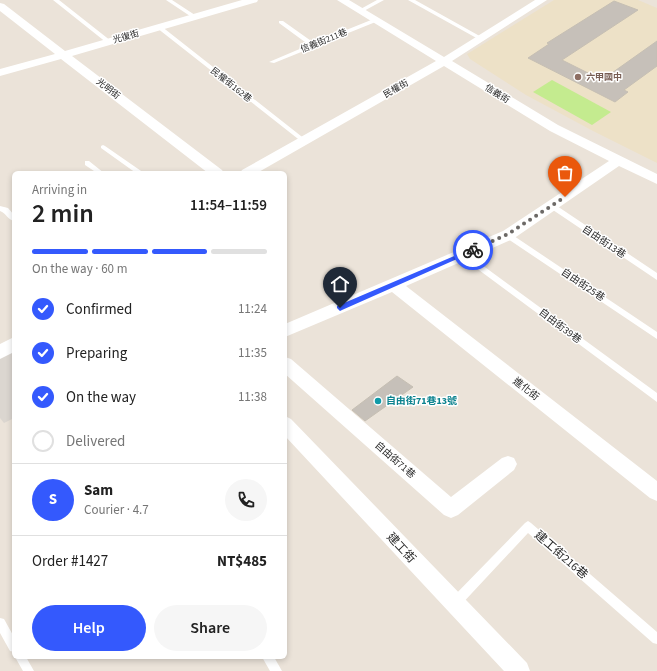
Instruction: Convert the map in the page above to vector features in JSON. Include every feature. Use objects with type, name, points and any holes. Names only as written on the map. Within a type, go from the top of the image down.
[{"type":"street","name":"光復街","points":[[0,73],[253,0]]},
{"type":"street","name":"信義街","points":[[342,0],[554,128],[657,180]]},
{"type":"street","name":"民權街","points":[[251,171],[444,61],[542,0]]},
{"type":"street","name":"光明街","points":[[0,6],[214,171]]},
{"type":"street","points":[[287,330],[394,285],[508,234],[618,161]]},
{"type":"street","name":"進化街","points":[[394,285],[657,492]]},
{"type":"street","points":[[0,352],[12,345]]},
{"type":"street","name":"自由街71巷","points":[[287,366],[451,509],[508,464]]},
{"type":"street","name":"建工街","points":[[287,426],[519,671]]},
{"type":"lane","points":[[56,0],[109,42]]},
{"type":"lane","points":[[170,0],[195,17]]},
{"type":"lane","points":[[360,11],[381,0]]},
{"type":"lane","points":[[411,0],[482,38]]},
{"type":"lane","name":"信義街211巷","points":[[272,62],[376,20]]},
{"type":"lane","points":[[281,22],[313,45]]},
{"type":"lane","name":"民權街162巷","points":[[159,27],[304,141]]},
{"type":"lane","points":[[103,147],[138,171]]},
{"type":"lane","points":[[87,163],[98,171]]},
{"type":"lane","name":"自由街13巷","points":[[552,206],[657,277]]},
{"type":"lane","points":[[0,208],[6,210],[12,217]]},
{"type":"lane","name":"自由街25巷","points":[[508,234],[657,336]]},
{"type":"lane","name":"自由街39巷","points":[[463,254],[657,398]]},
{"type":"lane","name":"建工街216巷","points":[[454,604],[528,526],[657,639]]},
{"type":"lane","points":[[0,623],[12,643]]},
{"type":"lane","points":[[21,659],[29,671]]},
{"type":"lane","points":[[268,659],[277,671]]},
{"type":"shaded area","name":"六甲國中","points":[[554,0],[638,0],[657,8],[657,163],[526,95],[470,59],[467,54]]},
{"type":"shaded area","points":[[12,345],[12,419],[4,423],[0,418],[0,352]]},
{"type":"green space","points":[[552,80],[611,112],[592,125],[533,92]]},
{"type":"building","points":[[614,1],[638,10],[562,60],[602,80],[657,41],[657,66],[624,90],[628,92],[615,102],[528,58],[549,44],[547,43]]},
{"type":"building","name":"自由街71巷13號","points":[[397,376],[413,387],[365,421],[352,410]]},
{"type":"way so far","points":[[473,250],[508,234],[565,197]]},
{"type":"place","name":"六甲國中","points":[[578,77]]},
{"type":"place","name":"自由街71巷13號","points":[[378,401]]},
{"type":"route","points":[[340,308],[473,250]]}]
